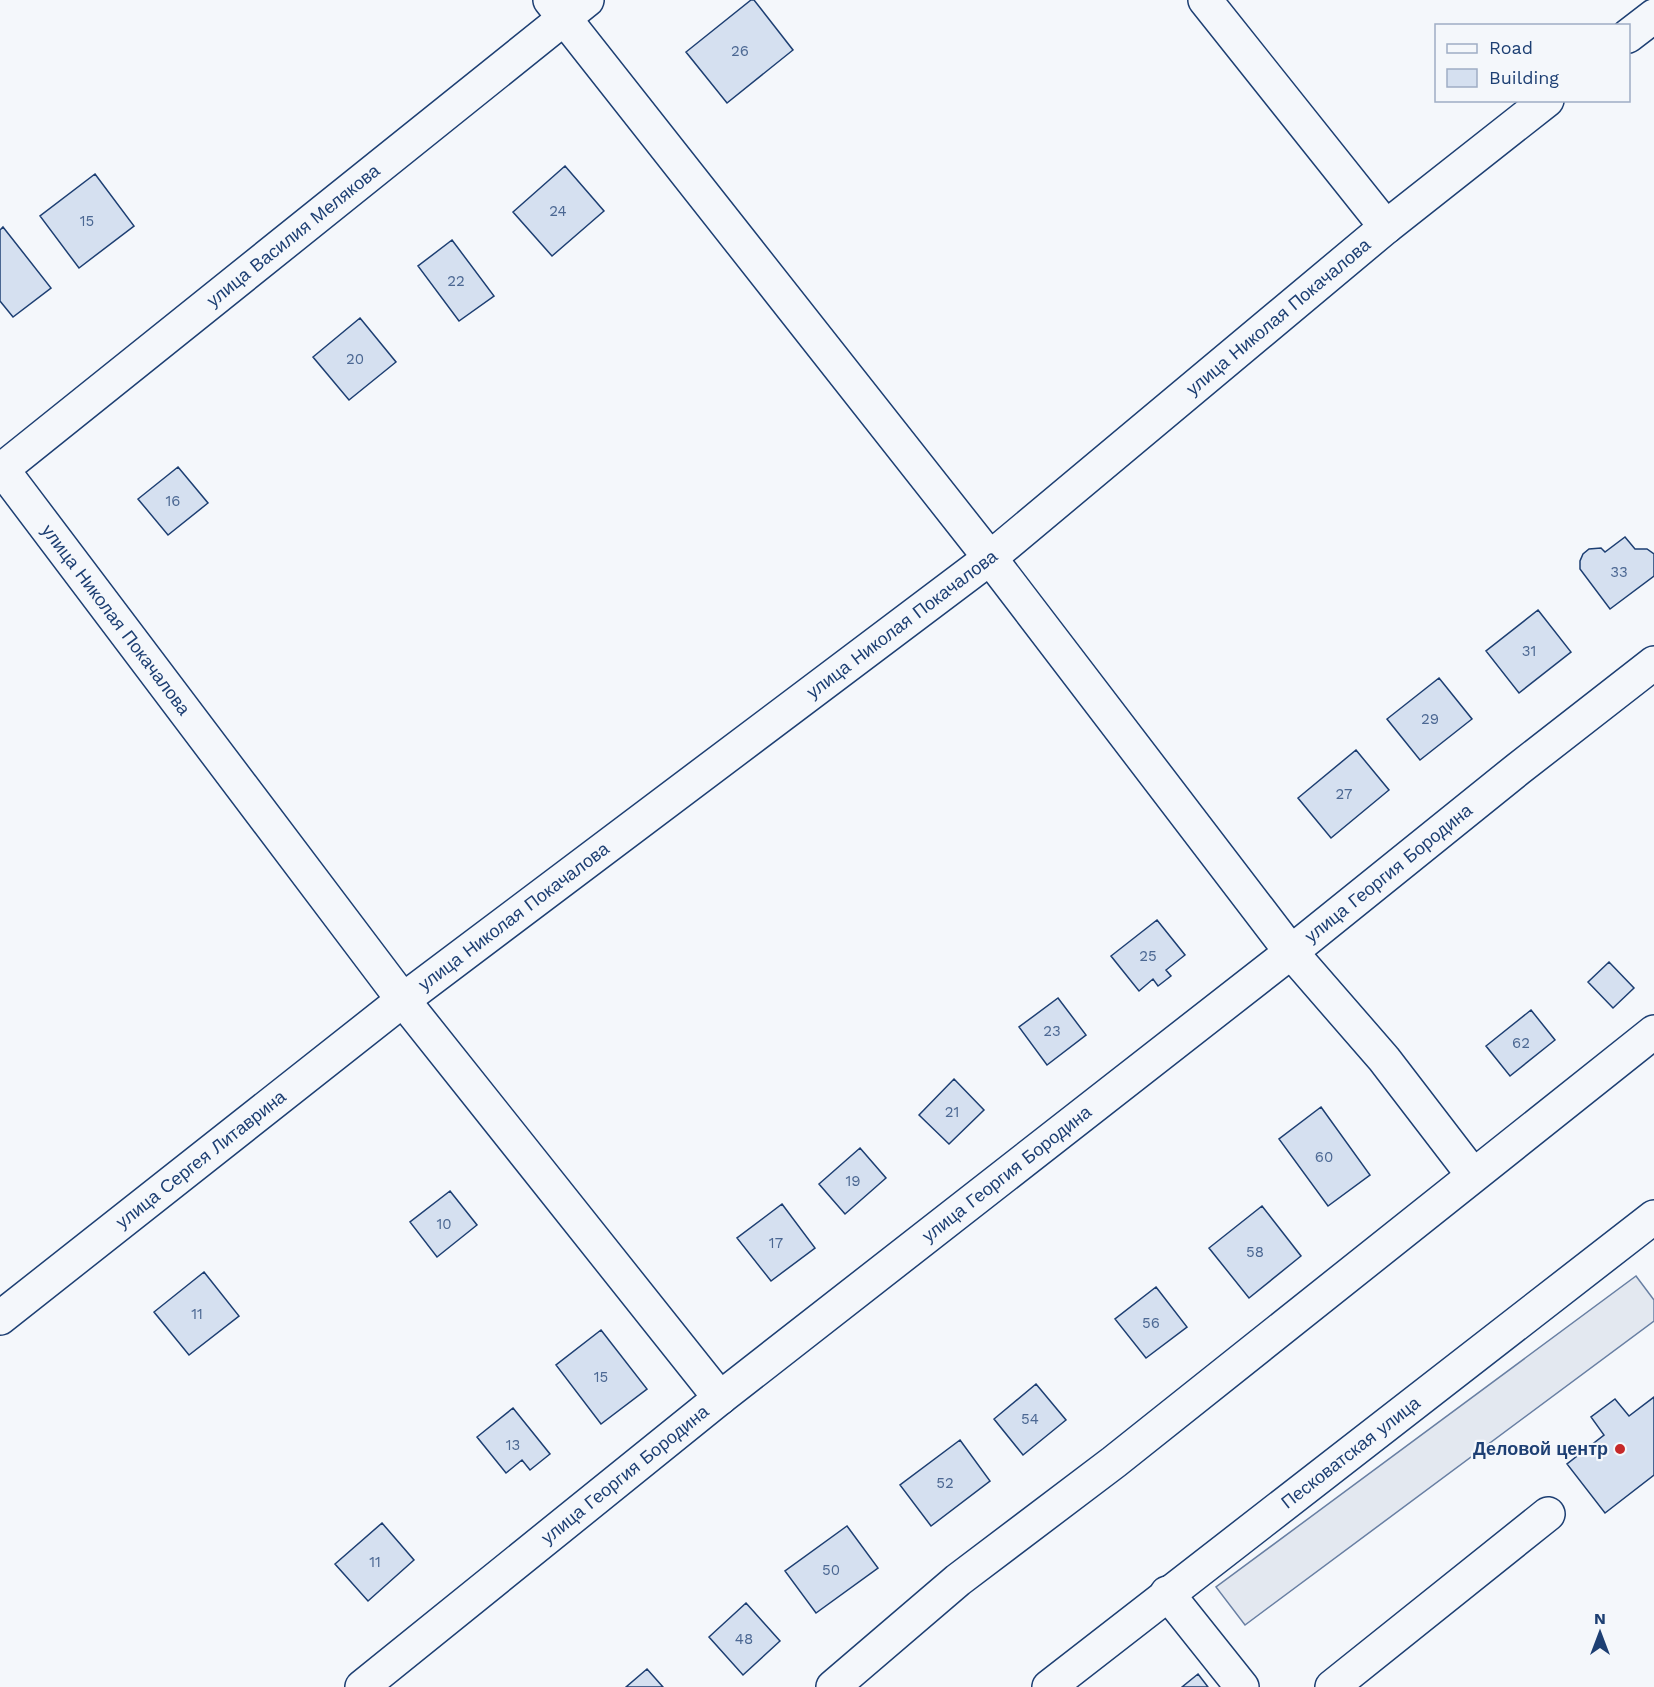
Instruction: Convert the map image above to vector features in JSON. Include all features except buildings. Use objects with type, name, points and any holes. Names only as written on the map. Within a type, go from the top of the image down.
[{"type":"street","name":"улица Николая Покачалова","points":[[1205,0],[1386,227]]},
{"type":"street","name":"улица Василия Мелякова","points":[[1,470],[567,6]]},
{"type":"street","points":[[567,6],[1291,952],[1384,1059],[1473,1175]]},
{"type":"street","points":[[1630,35],[1654,16]]},
{"type":"street","name":"улица Николая Покачалова","points":[[404,1000],[990,558],[1386,227],[1543,102]]},
{"type":"street","name":"улица Николая Покачалова","points":[[1,470],[404,1000],[720,1398]]},
{"type":"street","name":"улица Георгия Бородина","points":[[362,1687],[720,1398],[1291,952],[1654,663]]},
{"type":"street","name":"улица Сергея Литаврина","points":[[0,1318],[404,1000]]},
{"type":"street","points":[[833,1687],[958,1580],[1114,1462],[1654,1032]]},
{"type":"street","name":"Песковатская улица","points":[[1049,1687],[1167,1593],[1654,1217]]},
{"type":"street","points":[[1332,1687],[1548,1514]]},
{"type":"street","points":[[1167,1593],[1242,1687]]},
{"type":"shaded area","points":[[1636,1276],[1654,1300],[1654,1321],[1245,1625],[1216,1587]]},
{"type":"place","name":"Деловой центр","points":[[1620,1449]]}]
